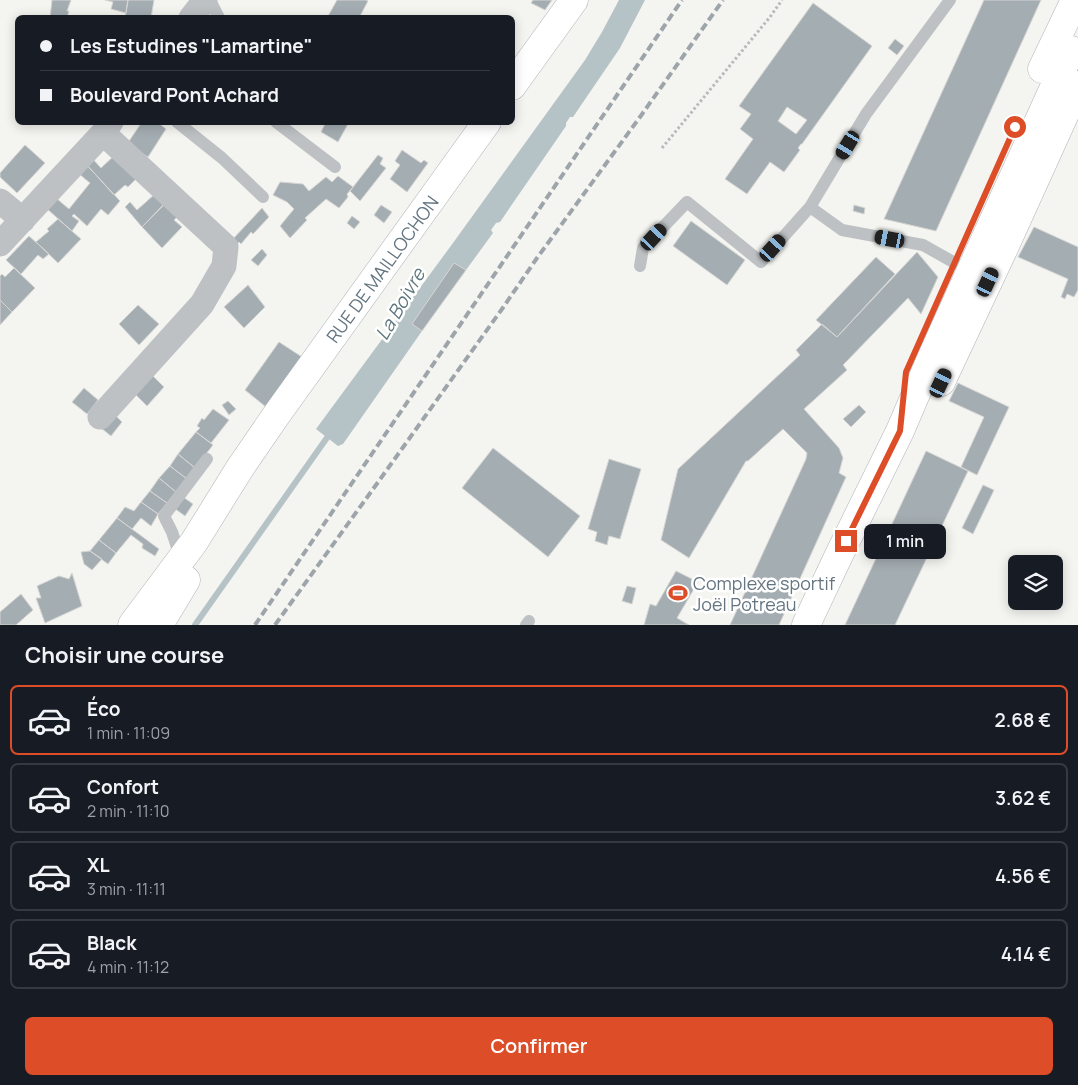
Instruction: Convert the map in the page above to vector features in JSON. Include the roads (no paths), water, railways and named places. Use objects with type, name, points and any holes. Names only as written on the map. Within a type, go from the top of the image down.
[{"type":"street","points":[[193,15],[205,0]]},
{"type":"street","points":[[515,82],[574,0]]},
{"type":"street","points":[[900,431],[906,372],[1030,93],[1075,0]]},
{"type":"street","points":[[806,625],[900,431],[1071,50]]},
{"type":"street","points":[[900,431],[941,383],[1078,85]]},
{"type":"street","name":"RUE DE MAILLOCHON","points":[[132,625],[194,542],[240,468],[277,414],[485,125]]},
{"type":"street","points":[[0,244],[107,128],[226,247],[224,266],[202,304],[100,417]]},
{"type":"street","points":[[0,201],[23,220]]},
{"type":"street","name":"RUE DE MAILLOCHON","points":[[159,625],[218,527],[277,414]]},
{"type":"lane","points":[[210,0],[218,15]]},
{"type":"lane","points":[[640,266],[643,248],[687,202],[761,262],[810,207],[866,114],[950,0]]},
{"type":"lane","points":[[181,125],[222,158],[263,197]]},
{"type":"lane","points":[[280,125],[335,167]]},
{"type":"lane","points":[[810,207],[842,230],[923,245],[955,263]]},
{"type":"lane","points":[[181,559],[172,532],[164,516],[207,459]]},
{"type":"waterway","name":"La Boivre","points":[[195,625],[331,432]]},
{"type":"railway","points":[[255,625],[682,0]]},
{"type":"railway","points":[[275,625],[723,0]]},
{"type":"place","name":"Complexe sportif Joël Potreau","points":[[678,593]]}]
